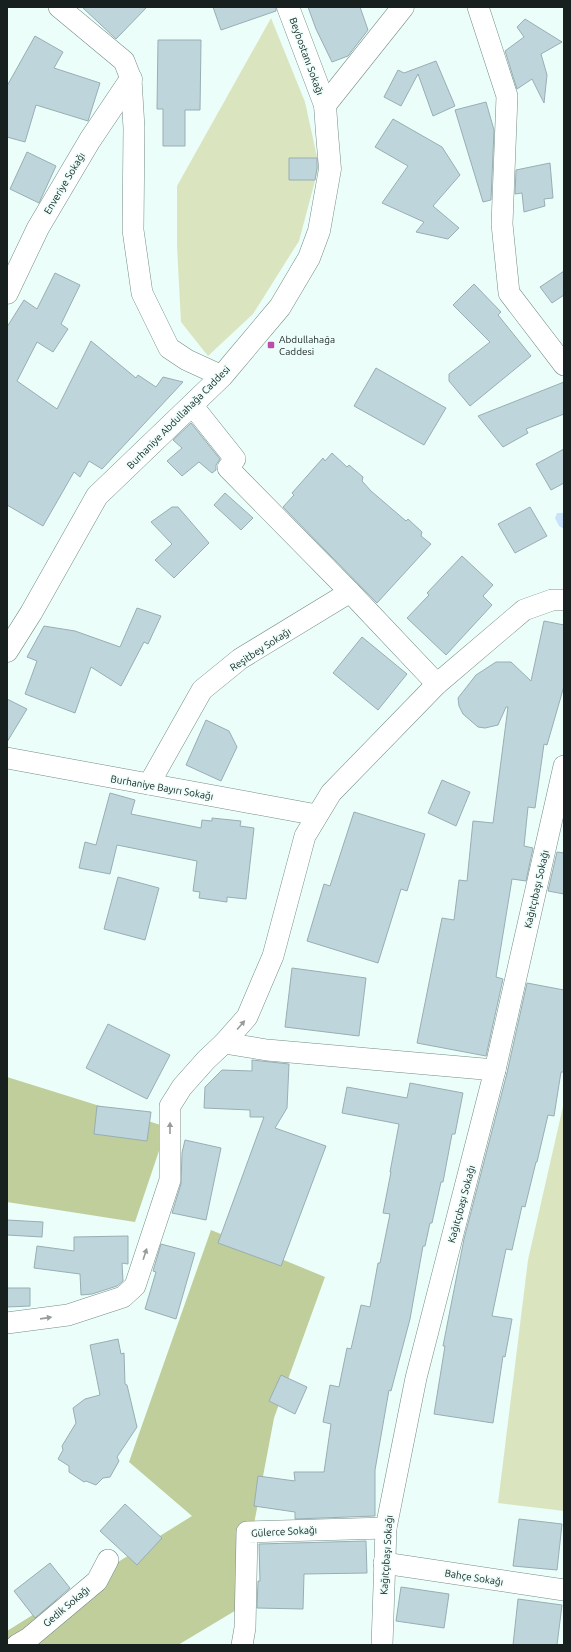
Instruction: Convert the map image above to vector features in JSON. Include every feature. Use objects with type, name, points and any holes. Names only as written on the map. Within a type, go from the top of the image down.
[{"type":"main road","name":"Beybostanı Sokağı","points":[[288,7],[325,105]]},
{"type":"main road","points":[[325,105],[403,7]]},
{"type":"main road","name":"Enveriye Sokağı","points":[[7,293],[38,228],[90,140],[131,79]]},
{"type":"main road","name":"Burhaniye Abdullahağa Caddesi","points":[[7,651],[31,613],[97,496],[222,376],[280,307],[311,251],[319,231],[330,169],[325,105]]},
{"type":"street","points":[[59,7],[124,61],[131,79],[134,128],[133,230],[142,293],[169,348],[187,360],[222,376]]},
{"type":"street","points":[[478,7],[507,96],[502,224],[509,293],[564,365]]},
{"type":"street","points":[[192,405],[235,459],[228,468],[350,592],[437,684]]},
{"type":"street","name":"Reşitbey Sokağı","points":[[149,784],[202,690],[240,659],[350,592]]},
{"type":"street","points":[[7,1323],[68,1314],[123,1297],[135,1286],[170,1180],[170,1106],[187,1082],[206,1060],[224,1043],[247,1017],[273,956],[305,836],[331,792],[437,684],[524,610],[552,600],[564,600]]},
{"type":"street","name":"Burhaniye Bayırı Sokağı","points":[[7,758],[317,815]]},
{"type":"street","name":"Kağıtçıbaşı Sokağı","points":[[382,1645],[386,1528],[416,1378],[495,1070],[564,766]]},
{"type":"street","points":[[224,1043],[267,1050],[495,1070]]},
{"type":"street","name":"Gülerce Sokağı","points":[[242,1645],[245,1628],[247,1532],[386,1528]]},
{"type":"street","name":"Gedik Sokağı","points":[[17,1645],[29,1638],[97,1580],[108,1560]]},
{"type":"street","name":"Bahçe Sokağı","points":[[384,1563],[564,1590]]},
{"type":"green space","points":[[271,18],[305,102],[319,166],[299,241],[253,314],[208,356],[181,322],[177,246],[177,186]]},
{"type":"green space","points":[[7,1077],[167,1127],[135,1222],[7,1202]]},
{"type":"green space","points":[[564,1102],[564,1511],[498,1503],[528,1260]]},
{"type":"green space","points":[[211,1230],[325,1277],[274,1418],[238,1609],[178,1645],[7,1645],[7,1631],[192,1516],[129,1462]]},
{"type":"water","points":[[557,513],[564,513],[564,529],[559,526],[555,518]]},
{"type":"building","points":[[82,7],[147,7],[116,39]]},
{"type":"building","points":[[213,7],[276,7],[276,11],[221,30]]},
{"type":"building","points":[[308,7],[360,7],[368,30],[348,56],[332,62],[316,29]]},
{"type":"building","points":[[525,19],[562,42],[541,54],[547,75],[544,103],[532,79],[517,89],[505,51],[524,37],[517,27]]},
{"type":"building","points":[[35,36],[63,52],[54,68],[100,83],[88,121],[36,105],[25,142],[7,137],[7,86]]},
{"type":"building","points":[[158,40],[201,40],[200,110],[185,110],[185,146],[163,146],[163,109],[157,109]]},
{"type":"building","points":[[436,61],[455,106],[433,116],[418,74],[401,106],[384,97],[398,70],[404,73]]},
{"type":"building","points":[[486,102],[494,130],[491,200],[483,202],[455,110]]},
{"type":"building","points":[[393,119],[442,147],[460,175],[433,206],[459,228],[448,239],[416,232],[424,222],[382,203],[408,166],[375,147]]},
{"type":"building","points":[[27,152],[56,166],[39,203],[10,189]]},
{"type":"building","points":[[289,158],[317,158],[315,180],[289,180]]},
{"type":"building","points":[[550,163],[553,198],[544,199],[545,206],[524,212],[522,193],[515,194],[516,170]]},
{"type":"building","points":[[564,271],[564,295],[552,303],[540,287]]},
{"type":"building","points":[[55,273],[80,285],[61,324],[68,329],[53,352],[37,342],[17,381],[57,409],[91,341],[136,378],[138,375],[156,387],[163,377],[183,382],[102,469],[89,461],[80,477],[74,472],[43,526],[7,505],[7,327],[24,300],[37,309]]},
{"type":"building","points":[[474,284],[501,312],[498,315],[531,356],[470,406],[449,381],[449,374],[490,342],[453,305]]},
{"type":"building","points":[[376,368],[446,408],[424,445],[354,406]]},
{"type":"building","points":[[564,382],[564,414],[526,429],[528,433],[503,447],[478,416]]},
{"type":"building","points":[[191,423],[220,459],[216,465],[216,470],[212,473],[199,462],[182,476],[167,461],[182,448],[173,440]]},
{"type":"building","points":[[564,449],[564,483],[551,490],[536,464]]},
{"type":"building","points":[[332,453],[347,467],[349,465],[363,477],[362,481],[371,491],[406,521],[408,519],[422,532],[421,536],[431,544],[377,603],[283,507],[294,495],[292,493],[323,458],[325,461]]},
{"type":"building","points":[[225,493],[253,518],[241,530],[214,505]]},
{"type":"building","points":[[172,507],[178,507],[209,543],[174,578],[155,560],[172,544],[151,522]]},
{"type":"building","points":[[530,507],[547,536],[515,553],[498,524]]},
{"type":"building","points":[[462,556],[493,585],[483,596],[492,605],[446,655],[407,618],[429,595],[427,593]]},
{"type":"building","points":[[137,608],[161,616],[148,644],[144,642],[121,686],[91,667],[75,713],[25,694],[37,661],[27,657],[44,626],[75,631],[120,647]]},
{"type":"building","points":[[544,621],[564,625],[564,686],[547,745],[544,744],[535,808],[528,807],[524,846],[533,848],[526,881],[512,879],[496,977],[503,979],[486,1056],[417,1043],[442,918],[454,920],[459,880],[467,881],[473,821],[493,823],[508,707],[506,707],[498,725],[485,728],[478,727],[463,714],[459,706],[458,698],[476,675],[496,662],[511,662],[531,681]]},
{"type":"building","points":[[362,637],[407,674],[378,710],[333,673]]},
{"type":"building","points":[[7,699],[27,709],[7,742]]},
{"type":"building","points":[[206,720],[229,731],[237,747],[221,781],[186,765]]},
{"type":"building","points":[[442,780],[470,792],[456,826],[428,813]]},
{"type":"building","points":[[110,793],[135,800],[131,814],[201,828],[202,820],[212,821],[212,818],[241,821],[240,826],[254,828],[246,899],[227,897],[227,902],[199,898],[200,892],[193,891],[197,861],[117,845],[110,874],[79,868],[85,842],[96,845]]},
{"type":"building","points":[[354,812],[425,834],[407,891],[401,889],[378,963],[307,941],[324,884],[330,886]]},
{"type":"building","points":[[557,852],[564,853],[564,894],[548,891]]},
{"type":"building","points":[[118,877],[159,888],[145,940],[104,929]]},
{"type":"building","points":[[292,968],[366,978],[359,1036],[285,1027]]},
{"type":"building","points":[[527,983],[564,990],[564,1072],[561,1072],[554,1116],[548,1115],[525,1207],[522,1206],[512,1250],[506,1249],[492,1316],[512,1319],[505,1357],[503,1356],[493,1423],[434,1414],[445,1346],[443,1346],[464,1239],[507,1073]]},
{"type":"building","points":[[108,1024],[170,1055],[147,1099],[86,1068]]},
{"type":"building","points":[[252,1060],[289,1064],[287,1108],[275,1128],[326,1146],[281,1266],[218,1243],[264,1117],[250,1117],[250,1110],[204,1108],[205,1087],[222,1070],[252,1071]]},
{"type":"building","points":[[410,1083],[463,1093],[455,1134],[452,1134],[443,1182],[441,1182],[432,1223],[430,1223],[425,1246],[423,1246],[410,1319],[391,1391],[389,1390],[375,1470],[375,1516],[295,1519],[295,1512],[254,1506],[258,1476],[295,1481],[294,1472],[324,1472],[331,1424],[323,1422],[330,1385],[339,1387],[347,1348],[351,1349],[361,1305],[370,1307],[378,1263],[380,1263],[390,1214],[383,1213],[399,1124],[342,1113],[347,1087],[407,1098]]},
{"type":"building","points":[[97,1106],[151,1112],[147,1141],[94,1134]]},
{"type":"building","points":[[185,1140],[221,1148],[206,1220],[172,1213],[181,1184],[182,1153]]},
{"type":"building","points":[[7,1220],[43,1222],[42,1237],[7,1235]]},
{"type":"building","points":[[128,1236],[128,1264],[122,1263],[123,1281],[117,1286],[92,1294],[81,1295],[80,1274],[34,1268],[37,1246],[74,1251],[74,1237]]},
{"type":"building","points":[[161,1244],[195,1253],[176,1319],[145,1309],[156,1272],[153,1271]]},
{"type":"building","points":[[7,1288],[30,1288],[30,1306],[7,1307]]},
{"type":"building","points":[[118,1339],[121,1354],[124,1353],[125,1384],[127,1385],[137,1427],[117,1457],[119,1461],[110,1477],[103,1478],[96,1485],[86,1481],[84,1482],[69,1472],[69,1466],[58,1459],[63,1450],[62,1446],[76,1423],[73,1408],[85,1399],[100,1395],[90,1345]]},
{"type":"building","points":[[281,1375],[307,1387],[295,1414],[269,1401]]},
{"type":"building","points":[[125,1504],[162,1538],[137,1565],[100,1531]]},
{"type":"building","points":[[519,1519],[562,1524],[557,1570],[513,1566]]},
{"type":"building","points":[[366,1541],[367,1573],[304,1574],[303,1609],[257,1608],[258,1581],[260,1581],[259,1544]]},
{"type":"building","points":[[50,1563],[70,1588],[35,1618],[14,1591]]},
{"type":"building","points":[[401,1587],[449,1594],[444,1628],[396,1621]]},
{"type":"building","points":[[518,1599],[562,1605],[557,1645],[513,1645]]},
{"type":"place","name":"Abdullahağa Caddesi","points":[[271,345]]}]
